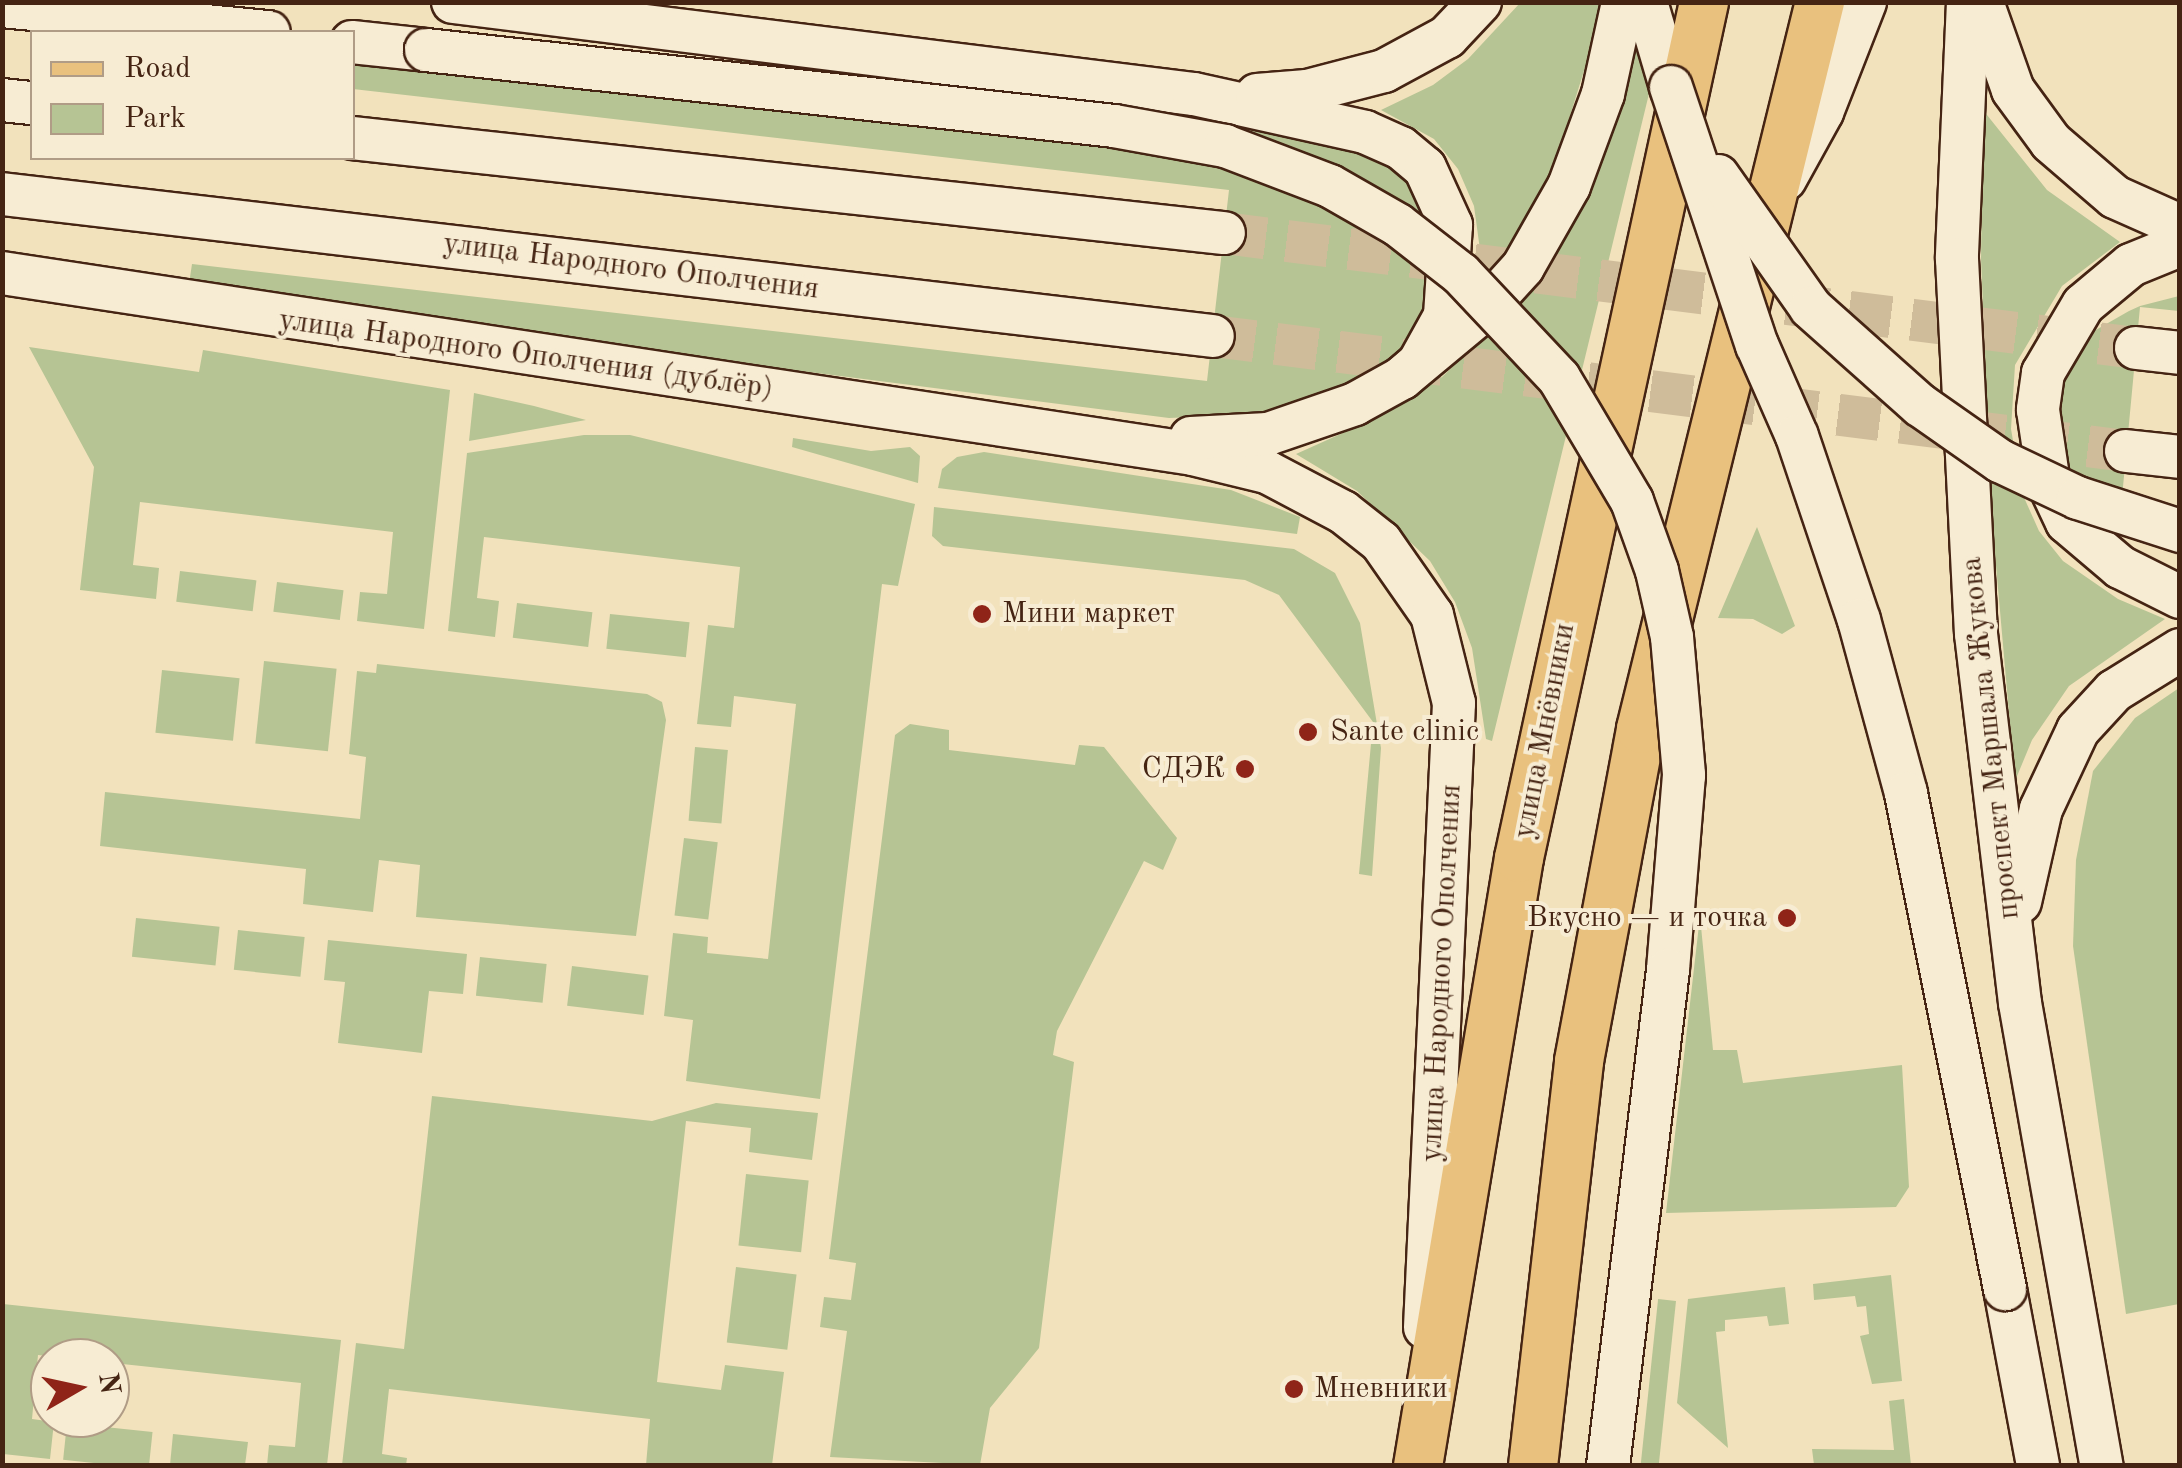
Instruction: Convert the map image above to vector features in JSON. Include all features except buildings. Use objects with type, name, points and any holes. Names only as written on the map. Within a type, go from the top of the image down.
[{"type":"main road","points":[[453,2],[1194,94],[1365,132],[1426,168],[1451,225],[1451,284],[1432,344],[1402,378]]},
{"type":"main road","points":[[1194,94],[1275,94],[1346,84],[1416,56],[1480,2]]},
{"type":"main road","points":[[1050,431],[1167,438],[1268,434],[1328,416],[1402,378],[1484,310],[1547,232],[1604,94],[1624,2]]},
{"type":"main road","points":[[1646,2],[1757,345],[1814,484],[1884,706],[2038,1466]]},
{"type":"main road","name":"улица Мнёвники","points":[[1418,1466],[1422,1418],[1523,839],[1704,2]]},
{"type":"main road","points":[[1532,1466],[1579,1061],[1641,729],[1820,2]]},
{"type":"main road","points":[[1764,220],[1822,112],[1865,2]]},
{"type":"main road","name":"проспект Маршала Жукова","points":[[1968,2],[1957,259],[1968,513],[2020,1003],[2102,1466]]},
{"type":"main road","points":[[1982,2],[2012,90],[2051,142],[2115,196],[2180,226]]},
{"type":"main road","points":[[2,6],[249,30]]},
{"type":"main road","points":[[355,42],[1114,126],[1225,146],[1330,186],[1398,226],[1461,274],[1559,378],[1632,501],[1657,571],[1672,637],[1684,775],[1668,970],[1608,1466]]},
{"type":"main road","points":[[1671,88],[1748,228],[1848,343],[2000,461],[2078,498],[2180,531]]},
{"type":"main road","points":[[2,100],[30,103]]},
{"type":"main road","points":[[355,138],[1224,234]]},
{"type":"main road","name":"улица Народного Ополчения","points":[[2,197],[48,199],[1213,336]]},
{"type":"main road","points":[[2180,245],[2131,265],[2083,305],[2048,360],[2038,410],[2049,484],[2067,522],[2120,567],[2180,597]]},
{"type":"main road","name":"улица Народного Ополчения (дублёр)","points":[[2,273],[468,349],[1050,431]]},
{"type":"main road","points":[[2136,348],[2180,354]]},
{"type":"main road","name":"улица Народного Ополчения","points":[[1050,431],[1228,462],[1304,488],[1380,542],[1432,615],[1447,656],[1455,751],[1422,1418]]},
{"type":"main road","points":[[2126,451],[2180,457]]},
{"type":"main road","points":[[2020,1003],[2020,898],[2062,756],[2094,710],[2180,650]]},
{"type":"green space","points":[[1520,3],[1605,3],[1551,177],[1508,252],[1484,279],[1474,206],[1458,169],[1434,139],[1381,110],[1433,85],[1468,59]]},
{"type":"green space","points":[[1650,3],[1671,3],[1492,741],[1486,739],[1472,648],[1455,602],[1430,561],[1357,491],[1296,454],[1365,423],[1442,377],[1540,283],[1592,191]]},
{"type":"green space","points":[[740,59],[1190,117],[1361,147],[1413,178],[1441,251],[1419,339],[1391,361],[1309,401],[1263,414],[1169,418],[558,340],[189,284],[192,264],[1207,381],[1229,190],[355,89],[355,63],[735,105]]},
{"type":"green space","points":[[1983,110],[2047,190],[2120,242],[2062,286],[2015,365],[2011,429],[2022,493],[2039,531],[2063,561],[2118,599],[2165,619],[2069,686],[2032,740],[2015,781],[1992,520],[1981,259]]},
{"type":"green space","points":[[2179,296],[2179,311],[2140,307],[2119,529],[2070,491],[2051,398],[2087,335],[2140,306]]},
{"type":"green space","points":[[29,347],[199,372],[203,350],[450,390],[424,629],[357,621],[360,592],[387,594],[393,532],[140,502],[133,565],[159,568],[156,599],[80,590],[94,467]]},
{"type":"green space","points":[[474,393],[534,406],[586,420],[469,441]]},
{"type":"green space","points":[[584,435],[630,435],[915,504],[898,586],[882,584],[820,1099],[686,1081],[693,1020],[664,1016],[673,933],[708,937],[707,953],[768,959],[796,704],[734,696],[731,727],[697,724],[708,625],[734,628],[740,567],[484,537],[477,598],[499,601],[495,637],[448,631],[467,453]]},
{"type":"green space","points":[[793,438],[871,451],[910,447],[920,456],[918,483],[792,447]]},
{"type":"green space","points":[[984,452],[1231,490],[1300,517],[1297,534],[938,488],[942,469],[957,457]]},
{"type":"green space","points":[[934,507],[1294,549],[1335,573],[1360,623],[1381,748],[1372,876],[1359,874],[1373,722],[1279,595],[1245,580],[943,546],[932,536]]},
{"type":"green space","points":[[1757,527],[1795,626],[1782,634],[1753,619],[1718,618]]},
{"type":"green space","points":[[180,571],[256,580],[253,611],[176,602]]},
{"type":"green space","points":[[277,582],[344,590],[340,620],[273,612]]},
{"type":"green space","points":[[517,603],[592,612],[588,647],[513,638]]},
{"type":"green space","points":[[610,614],[690,622],[686,657],[606,649]]},
{"type":"green space","points":[[264,661],[337,669],[328,751],[255,744]]},
{"type":"green space","points":[[377,664],[647,694],[662,702],[666,720],[636,936],[416,917],[420,865],[379,860],[373,912],[303,904],[306,869],[100,846],[105,792],[360,819],[366,757],[349,754],[357,671],[376,673]]},
{"type":"green space","points":[[162,670],[240,678],[233,741],[155,733]]},
{"type":"green space","points":[[2179,688],[2179,1304],[2126,1314],[2073,946],[2076,860],[2093,771],[2135,718]]},
{"type":"green space","points":[[910,724],[949,730],[949,750],[1075,765],[1079,745],[1104,747],[1177,838],[1163,870],[1144,861],[1057,1031],[1053,1055],[1074,1062],[1039,1348],[990,1408],[980,1465],[830,1457],[847,1331],[820,1327],[824,1297],[851,1300],[856,1263],[829,1259],[895,735]]},
{"type":"green space","points":[[695,747],[728,750],[721,824],[689,821]]},
{"type":"green space","points":[[684,838],[718,842],[708,920],[674,915]]},
{"type":"green space","points":[[1700,916],[1713,1050],[1737,1050],[1743,1083],[1902,1065],[1909,1187],[1896,1207],[1666,1213]]},
{"type":"green space","points":[[136,918],[220,927],[215,966],[132,957]]},
{"type":"green space","points":[[238,930],[305,937],[300,977],[234,970]]},
{"type":"green space","points":[[328,940],[467,954],[463,994],[429,991],[422,1053],[338,1043],[345,982],[324,980]]},
{"type":"green space","points":[[480,957],[547,964],[543,1003],[476,996]]},
{"type":"green space","points":[[572,966],[648,975],[644,1015],[567,1006]]},
{"type":"green space","points":[[432,1096],[652,1121],[716,1103],[818,1113],[812,1160],[749,1152],[751,1128],[686,1121],[657,1382],[721,1390],[725,1365],[784,1372],[772,1465],[646,1465],[650,1419],[389,1389],[382,1454],[407,1458],[406,1465],[342,1465],[356,1343],[404,1349]]},
{"type":"green space","points":[[746,1174],[809,1181],[801,1252],[738,1246]]},
{"type":"green space","points":[[736,1267],[797,1274],[787,1350],[727,1342]]},
{"type":"green space","points":[[1891,1275],[1902,1381],[1872,1384],[1860,1336],[1869,1334],[1866,1306],[1857,1307],[1855,1296],[1814,1300],[1813,1284]]},
{"type":"green space","points":[[1785,1287],[1789,1324],[1769,1326],[1767,1316],[1725,1320],[1725,1331],[1716,1332],[1728,1448],[1677,1403],[1688,1299]]},
{"type":"green space","points":[[1658,1299],[1676,1301],[1659,1465],[1641,1463]]},
{"type":"green space","points":[[3,1304],[341,1340],[327,1465],[267,1465],[269,1445],[295,1447],[301,1383],[130,1365],[130,1338],[30,1338],[30,1438],[52,1438],[50,1459],[3,1454]]},
{"type":"green space","points":[[1904,1399],[1911,1465],[1814,1465],[1812,1449],[1894,1450],[1889,1401]]},
{"type":"green space","points":[[130,1430],[153,1432],[149,1466],[63,1460],[65,1438],[130,1438]]},
{"type":"green space","points":[[173,1434],[248,1442],[245,1465],[170,1465]]},
{"type":"tunnel","points":[[1224,233],[2136,348]]},
{"type":"tunnel","points":[[1213,336],[2126,451]]},
{"type":"place","name":"Мини маркет","points":[[982,614]]},
{"type":"place","name":"Sante clinic","points":[[1308,732]]},
{"type":"place","name":"СДЭК","points":[[1245,769]]},
{"type":"place","name":"Вкусно — и точка","points":[[1787,918]]},
{"type":"place","name":"Мневники","points":[[1294,1389]]}]
